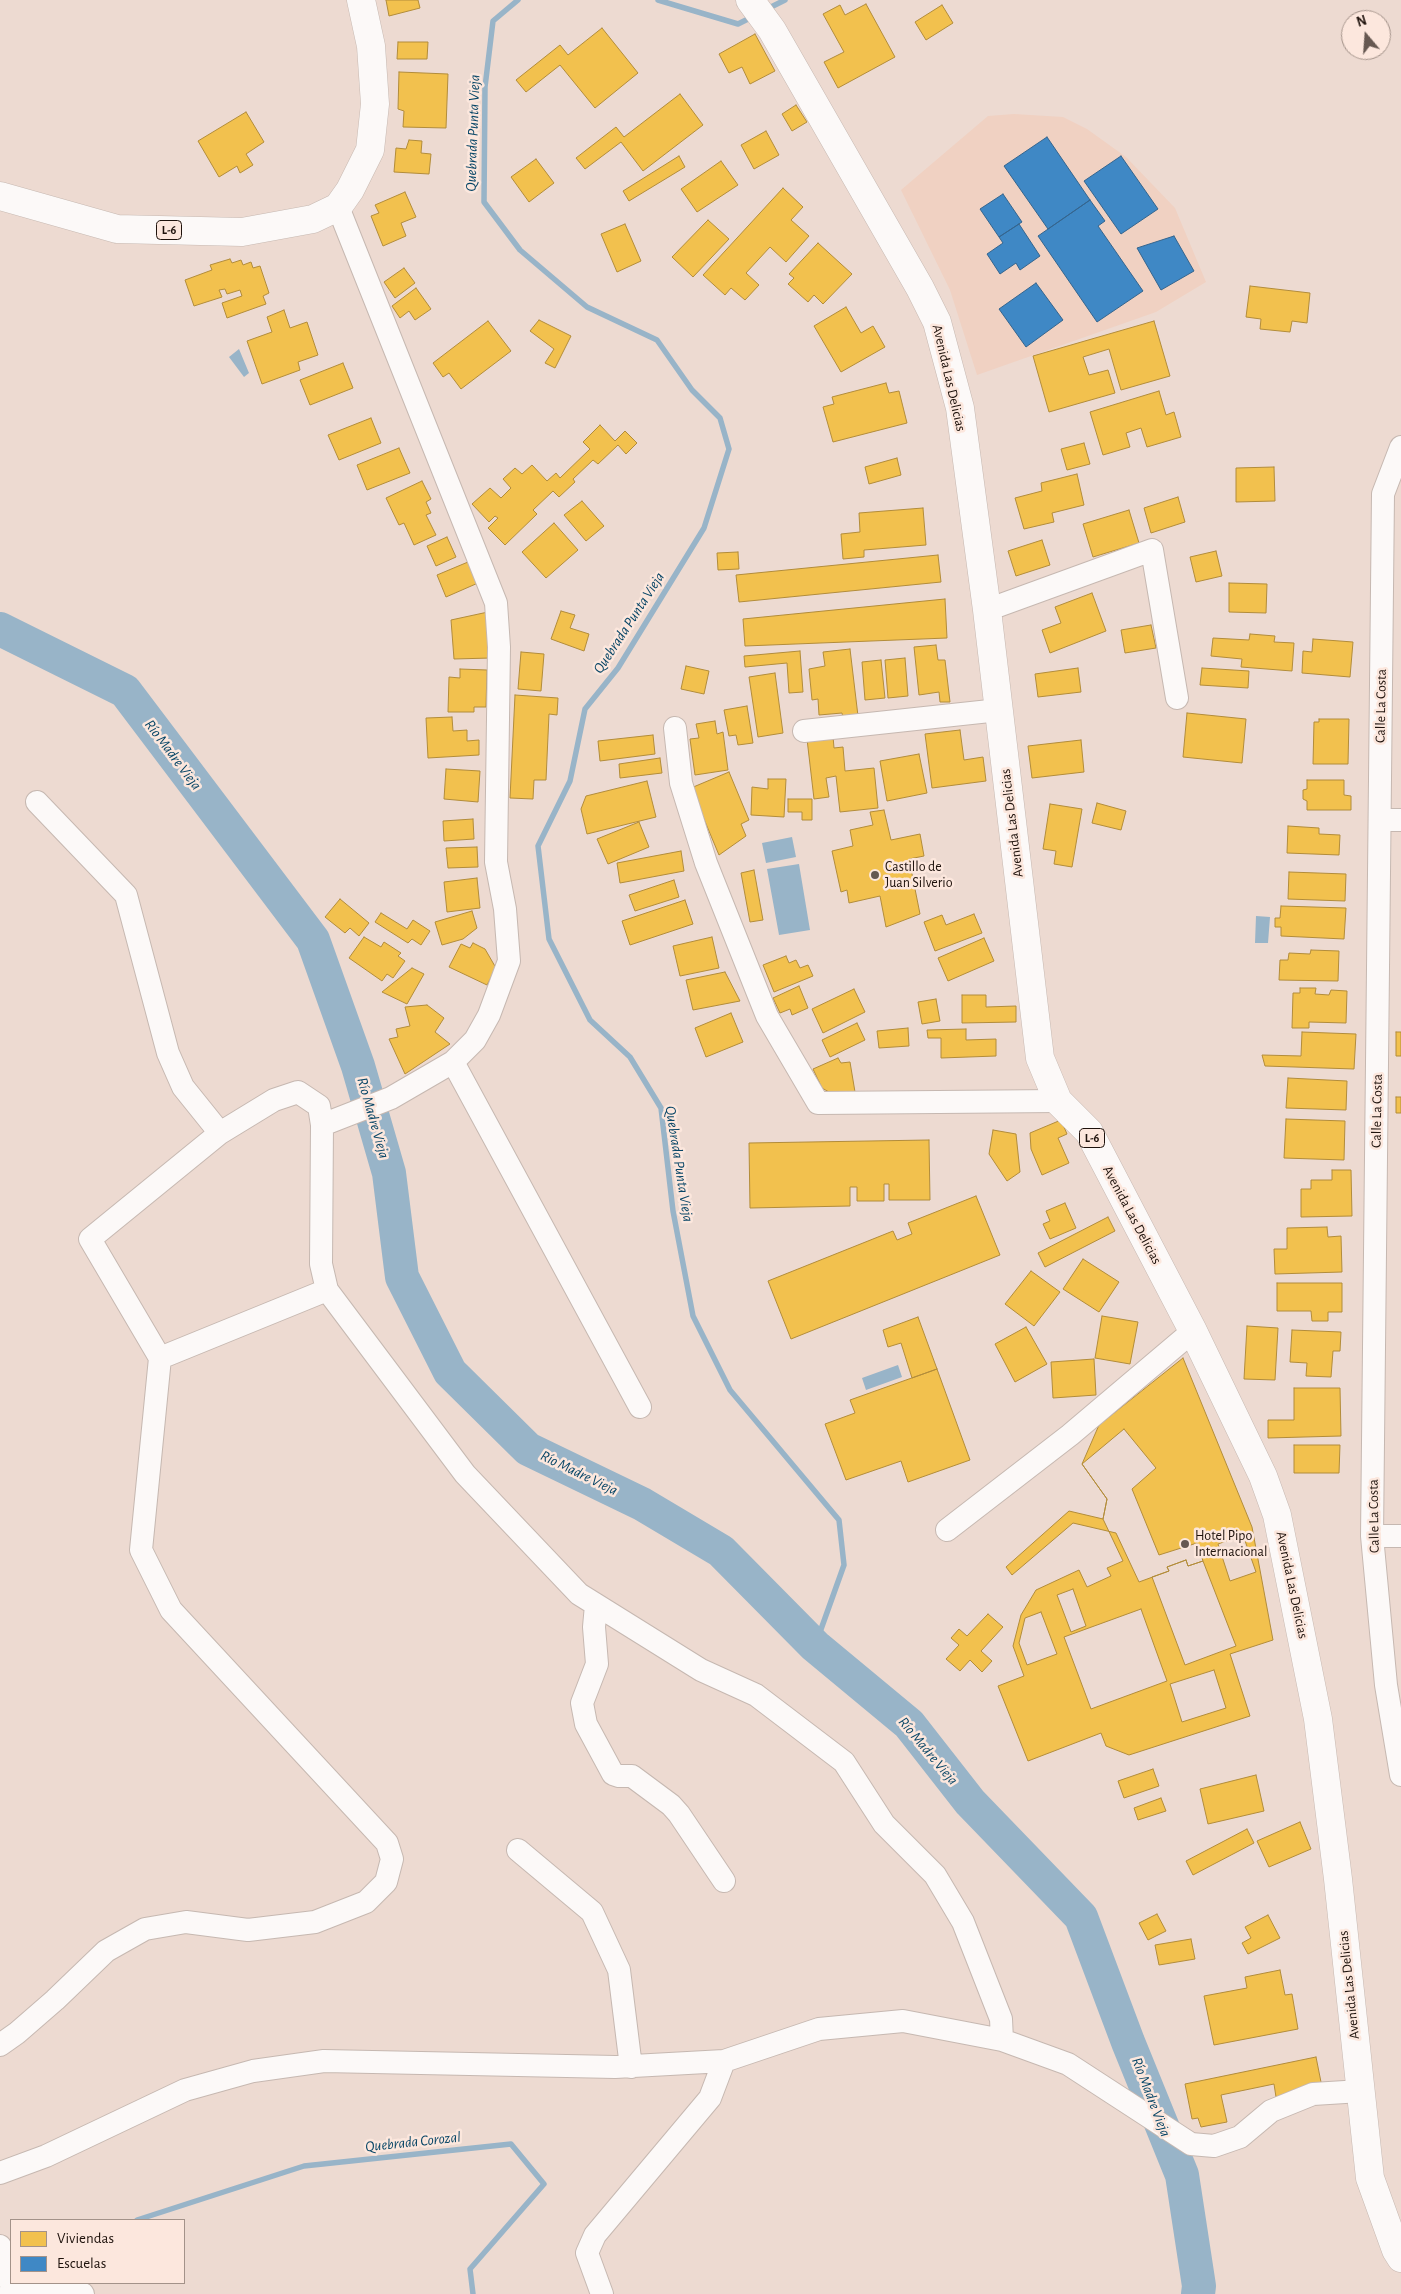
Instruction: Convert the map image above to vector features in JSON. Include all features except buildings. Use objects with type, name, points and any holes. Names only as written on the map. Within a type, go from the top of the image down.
[{"type":"main road","points":[[338,207],[350,190],[370,150],[376,104],[371,46],[361,0]]},
{"type":"main road","name":"Avenida Las Delicias","points":[[752,2],[772,30],[920,288],[937,322],[960,408],[987,610],[1040,1058],[1058,1101],[1089,1132],[1193,1331],[1263,1476],[1277,1515],[1318,1719],[1338,1879],[1370,2178],[1396,2250],[1401,2258]]},
{"type":"main road","name":"L-6","points":[[0,196],[117,229],[242,232],[313,219],[338,207]]},
{"type":"street","points":[[322,1125],[382,1102],[453,1062],[475,1040],[489,1015],[509,961],[505,909],[496,862],[499,647],[496,603],[338,207]]},
{"type":"street","name":"Calle La Costa","points":[[1401,447],[1383,494],[1392,549],[1390,820],[1372,1536],[1386,1685],[1401,1776]]},
{"type":"street","points":[[987,610],[1152,550],[1177,698]]},
{"type":"street","points":[[804,731],[999,710]]},
{"type":"street","points":[[675,728],[681,783],[706,863],[767,1016],[818,1103],[1058,1101]]},
{"type":"street","points":[[37,802],[126,895],[168,1053],[183,1087],[220,1133]]},
{"type":"street","points":[[453,1062],[640,1407]]},
{"type":"street","points":[[0,2045],[55,2000],[106,1951],[145,1930],[186,1922],[248,1930],[316,1922],[366,1902],[386,1882],[392,1860],[387,1843],[171,1610],[142,1550],[160,1358],[90,1239],[220,1133],[274,1100],[298,1092],[319,1106],[322,1125],[321,1264],[327,1290],[465,1474],[579,1594],[701,1670],[756,1695],[844,1762],[884,1824],[935,1875],[963,1922],[1001,2019],[1002,2040]]},
{"type":"street","points":[[160,1358],[327,1290]]},
{"type":"street","points":[[947,1530],[1070,1435],[1193,1331]]},
{"type":"street","points":[[1372,1536],[1401,1536]]},
{"type":"street","points":[[596,1605],[594,1627],[597,1664],[582,1703],[586,1724],[613,1774],[632,1776],[671,1805],[724,1882]]},
{"type":"street","points":[[518,1850],[592,1912],[619,1970],[631,2067]]},
{"type":"street","points":[[0,2173],[46,2156],[185,2090],[253,2070],[324,2061],[631,2067],[724,2061],[819,2029],[903,2021],[1002,2040],[1068,2064],[1191,2144],[1214,2146],[1240,2137],[1271,2111],[1313,2094],[1361,2090]]},
{"type":"street","points":[[602,2294],[587,2253],[595,2234],[710,2098],[724,2061]]},
{"type":"street","points":[[48,2284],[83,2294]]},
{"type":"shaded area","points":[[1014,114],[1063,117],[1087,129],[1126,157],[1175,208],[1206,282],[1156,312],[977,375],[950,290],[901,190],[988,116]]},
{"type":"water","points":[[239,349],[249,373],[244,377],[229,357]]},
{"type":"water","points":[[792,837],[796,857],[766,863],[762,843]]},
{"type":"water","points":[[799,864],[810,930],[779,935],[767,869]]},
{"type":"water","points":[[1256,916],[1270,917],[1268,943],[1255,943]]},
{"type":"water","points":[[898,1365],[902,1377],[866,1390],[862,1378]]},
{"type":"waterway","name":"Quebrada Punta Vieja","points":[[518,0],[493,21],[485,87],[484,202],[520,250],[587,307],[657,340],[692,390],[720,418],[729,449],[704,528],[618,668],[585,709],[570,781],[538,846],[549,939],[590,1020],[630,1057],[661,1108],[673,1211],[693,1316],[730,1390],[839,1520],[844,1565],[815,1646]]},
{"type":"waterway","name":"Quebrada Punta Vieja","points":[[658,0],[738,24],[754,16]]},
{"type":"waterway","name":"Quebrada Punta Vieja","points":[[767,9],[785,0]]},
{"type":"waterway","name":"Río Madre Vieja","points":[[0,629],[125,691],[313,940],[358,1066],[389,1173],[402,1277],[450,1372],[528,1449],[642,1504],[721,1551],[815,1646],[909,1724],[970,1802],[1081,1917],[1128,2042],[1182,2175],[1199,2286],[1198,2294]]},
{"type":"waterway","name":"Quebrada Corozal","points":[[140,2219],[304,2166],[511,2144],[544,2184],[470,2269],[473,2294]]},
{"type":"place","name":"Castillo de Juan Silverio","points":[[875,875]]},
{"type":"place","name":"Hotel Pipo Internacional","points":[[1185,1544]]}]
